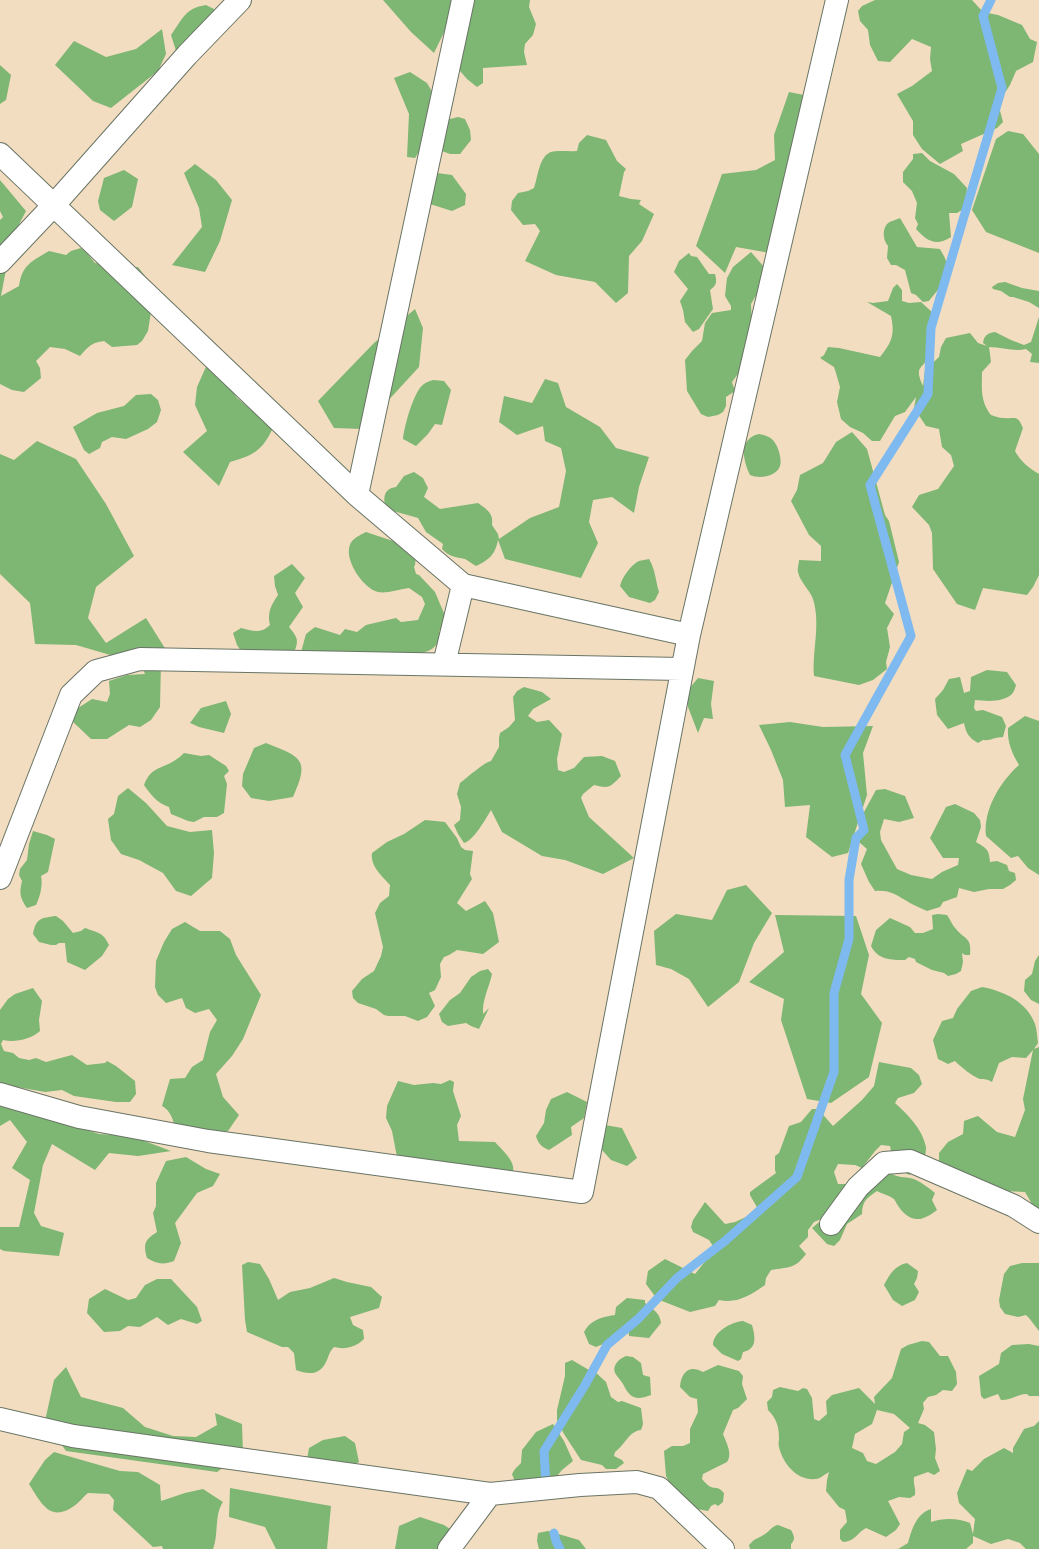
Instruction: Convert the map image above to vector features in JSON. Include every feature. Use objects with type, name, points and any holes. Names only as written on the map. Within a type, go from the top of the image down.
[{"type":"street","points":[[0,262],[53,206],[187,54],[240,0]]},
{"type":"street","points":[[357,495],[463,0]]},
{"type":"street","points":[[0,1094],[79,1117],[208,1141],[582,1192],[689,635],[836,0]]},
{"type":"street","points":[[0,154],[357,495],[463,585],[689,635]]},
{"type":"street","points":[[444,664],[463,585]]},
{"type":"street","points":[[0,878],[71,694],[96,671],[140,659],[682,669]]},
{"type":"street","points":[[831,1224],[858,1188],[884,1163],[910,1161],[1014,1206],[1039,1222]]},
{"type":"street","points":[[0,1419],[73,1436],[490,1494],[580,1485],[637,1482],[659,1488],[723,1549]]},
{"type":"street","points":[[450,1549],[490,1494]]},
{"type":"green space","points":[[383,0],[456,0],[450,20],[434,53],[411,32]]},
{"type":"green space","points":[[470,0],[530,0],[529,7],[536,24],[533,35],[525,44],[524,52],[527,65],[483,68],[483,83],[477,87],[467,79],[454,64]]},
{"type":"green space","points":[[875,0],[972,0],[983,12],[998,15],[1022,25],[1030,39],[1037,42],[1033,62],[1016,71],[1010,85],[998,103],[1003,122],[997,128],[961,144],[963,151],[940,164],[922,149],[913,135],[913,121],[897,94],[912,86],[932,71],[930,59],[931,47],[912,39],[890,62],[878,61],[870,45],[868,30],[860,21],[858,11],[862,6]]},
{"type":"green space","points":[[206,5],[220,12],[177,54],[171,35],[181,20],[189,12],[193,9]]},
{"type":"green space","points":[[162,29],[166,54],[158,71],[111,108],[93,101],[55,65],[74,41],[106,57],[136,49]]},
{"type":"green space","points":[[0,65],[11,75],[6,100],[0,104]]},
{"type":"green space","points":[[410,72],[427,83],[434,95],[425,142],[415,158],[407,157],[409,114],[394,78]]},
{"type":"green space","points":[[789,92],[804,95],[770,253],[736,247],[725,273],[696,246],[722,174],[756,170],[775,160],[774,135]]},
{"type":"green space","points":[[458,117],[465,119],[470,130],[471,140],[460,154],[450,154],[442,151],[446,120]]},
{"type":"green space","points":[[1008,131],[1023,134],[1039,154],[1039,253],[986,232],[972,210],[996,139]]},
{"type":"green space","points":[[587,135],[606,140],[617,161],[626,169],[619,196],[641,200],[639,204],[654,214],[642,241],[629,256],[628,293],[616,303],[595,282],[556,275],[525,261],[540,231],[535,224],[523,225],[511,210],[512,201],[518,193],[534,188],[541,162],[547,154],[554,151],[577,151],[579,143]]},
{"type":"green space","points":[[922,153],[930,161],[954,174],[967,188],[966,198],[962,210],[957,213],[949,213],[951,237],[941,242],[932,241],[924,237],[916,229],[918,224],[915,218],[917,203],[912,191],[903,182],[903,172],[913,159],[913,154]]},
{"type":"green space","points":[[195,164],[216,180],[232,200],[220,241],[205,272],[172,265],[202,227],[199,208],[184,173]]},
{"type":"green space","points":[[124,170],[138,179],[132,207],[114,221],[100,210],[98,201],[104,178]]},
{"type":"green space","points":[[437,173],[452,175],[466,194],[465,205],[452,211],[430,204]]},
{"type":"green space","points":[[0,180],[26,211],[12,238],[1,296],[19,286],[20,279],[25,268],[49,251],[66,255],[71,251],[81,248],[95,263],[110,265],[122,269],[138,267],[148,280],[153,299],[148,331],[142,341],[137,345],[112,347],[104,341],[90,346],[80,356],[65,349],[50,347],[36,361],[40,368],[41,378],[24,392],[12,390],[0,384],[0,220],[3,217],[0,211]]},
{"type":"green space","points":[[900,218],[917,247],[940,249],[946,260],[947,267],[945,278],[929,301],[923,302],[916,295],[911,293],[905,270],[896,265],[891,265],[887,258],[888,246],[884,238],[884,229],[888,223]]},
{"type":"green space","points":[[751,252],[765,268],[763,290],[755,297],[751,304],[752,324],[740,371],[732,382],[735,391],[726,397],[726,406],[723,412],[718,415],[708,417],[701,414],[687,391],[685,360],[702,341],[705,323],[712,313],[731,310],[731,306],[725,296],[727,278],[733,267]]},
{"type":"green space","points":[[689,253],[691,256],[697,257],[709,274],[715,274],[716,279],[714,287],[710,290],[713,309],[699,329],[693,332],[685,322],[680,301],[688,289],[674,272],[679,261]]},
{"type":"green space","points":[[1005,282],[1022,288],[1039,291],[1039,308],[1029,302],[1010,297],[1001,291],[993,289],[992,287],[998,283]]},
{"type":"green space","points":[[897,284],[902,290],[902,301],[909,303],[921,302],[933,313],[930,330],[929,355],[919,370],[920,379],[923,386],[925,370],[939,357],[941,347],[946,338],[970,333],[978,343],[987,346],[983,343],[985,336],[995,332],[1024,345],[1031,342],[1039,317],[1039,363],[1030,362],[1032,354],[1026,349],[1017,350],[989,347],[991,362],[982,372],[982,394],[987,410],[991,415],[1002,418],[1016,418],[1019,421],[1023,428],[1015,451],[1026,464],[1039,474],[1039,575],[1027,595],[983,588],[975,610],[957,604],[933,569],[932,533],[929,525],[912,507],[919,495],[938,489],[954,466],[951,455],[942,447],[939,429],[926,426],[914,408],[916,397],[905,412],[895,416],[880,441],[872,441],[863,433],[850,427],[841,419],[837,402],[840,387],[834,367],[820,358],[824,355],[828,347],[880,357],[892,338],[893,328],[891,316],[867,302],[873,303],[888,301],[893,288]]},
{"type":"green space","points":[[415,309],[423,328],[419,367],[362,429],[334,428],[318,401],[374,343]]},
{"type":"green space","points":[[213,351],[236,397],[273,428],[265,442],[256,451],[245,457],[230,462],[219,486],[183,452],[207,431],[195,405],[197,387]]},
{"type":"green space","points":[[545,379],[558,383],[566,407],[600,427],[616,448],[649,457],[639,487],[634,513],[612,497],[593,500],[589,522],[598,543],[581,578],[505,559],[498,540],[495,550],[491,556],[476,566],[465,559],[445,552],[442,549],[443,544],[426,532],[418,518],[386,509],[384,498],[386,492],[396,487],[404,476],[414,472],[423,478],[428,488],[424,497],[440,509],[478,503],[484,507],[491,514],[492,525],[498,534],[499,539],[530,518],[559,507],[566,471],[561,448],[545,441],[543,426],[517,435],[499,422],[504,396],[532,403]]},
{"type":"green space","points":[[433,380],[444,381],[451,390],[442,425],[435,424],[428,434],[416,446],[403,439],[405,426],[413,401],[420,388],[425,383]]},
{"type":"green space","points":[[151,394],[158,400],[161,410],[157,422],[148,429],[126,439],[112,437],[102,442],[100,448],[89,454],[84,450],[73,427],[97,413],[124,406],[136,395]]},
{"type":"green space","points":[[852,432],[867,449],[885,515],[889,521],[899,562],[885,603],[894,614],[887,628],[890,647],[886,662],[887,669],[873,680],[859,685],[814,676],[816,628],[815,609],[812,596],[799,576],[798,569],[799,560],[821,561],[821,546],[809,535],[791,501],[797,490],[800,475],[823,463],[836,442]]},
{"type":"green space","points":[[759,434],[764,435],[774,441],[779,451],[781,461],[778,470],[775,473],[762,477],[750,475],[744,457],[745,445],[748,440]]},
{"type":"green space","points":[[37,441],[76,459],[106,504],[134,556],[96,587],[88,618],[106,643],[146,618],[166,650],[131,661],[76,645],[35,644],[30,603],[0,574],[0,454],[14,460]]},
{"type":"green space","points":[[366,532],[396,542],[416,556],[414,567],[416,574],[419,575],[435,592],[446,618],[442,628],[440,629],[436,645],[431,650],[414,654],[412,652],[401,657],[301,652],[306,634],[315,627],[340,635],[345,629],[357,632],[366,625],[396,618],[401,622],[418,620],[425,604],[422,597],[409,588],[389,592],[378,592],[366,585],[355,570],[349,554],[349,546],[354,539]]},
{"type":"green space","points":[[649,559],[654,571],[659,592],[655,600],[650,603],[629,597],[620,586],[625,575],[633,565],[639,561]]},
{"type":"green space","points":[[292,564],[305,578],[295,593],[303,607],[289,627],[297,639],[297,645],[294,653],[245,657],[237,645],[233,633],[241,628],[260,631],[270,625],[270,609],[278,595],[274,576]]},
{"type":"green space","points":[[161,661],[160,707],[151,720],[140,727],[129,725],[107,739],[91,739],[72,721],[72,712],[92,699],[107,702],[110,694],[109,681],[127,675],[145,674],[140,662]]},
{"type":"green space","points":[[987,670],[1007,672],[1016,685],[1012,694],[1004,699],[994,701],[975,700],[974,708],[976,711],[983,710],[1002,717],[1006,726],[1003,737],[983,740],[978,743],[968,735],[964,723],[948,729],[937,715],[935,699],[943,690],[949,679],[960,677],[964,693],[970,691],[971,677]]},
{"type":"green space","points":[[698,678],[714,681],[711,704],[713,719],[704,718],[698,733],[688,707],[688,690]]},
{"type":"green space","points":[[524,687],[542,692],[551,699],[533,709],[528,716],[537,722],[549,720],[562,734],[557,759],[558,770],[564,772],[574,768],[584,757],[602,756],[615,761],[621,776],[607,787],[594,785],[583,794],[581,798],[589,817],[634,858],[603,874],[565,860],[542,856],[502,832],[491,810],[479,829],[468,841],[464,843],[458,834],[454,825],[460,820],[461,807],[457,794],[460,783],[491,761],[499,747],[500,733],[509,727],[515,720],[513,697],[517,691]]},
{"type":"green space","points":[[226,701],[231,714],[224,733],[199,727],[190,723],[201,708]]},
{"type":"green space","points":[[1025,716],[1039,721],[1039,875],[1028,868],[1018,856],[1011,858],[986,836],[987,816],[994,797],[1005,780],[1019,765],[1010,747],[1008,728]]},
{"type":"green space","points":[[790,722],[823,727],[873,726],[863,753],[867,795],[848,853],[832,857],[806,837],[810,805],[785,807],[783,780],[759,725]]},
{"type":"green space","points":[[266,743],[287,752],[299,761],[301,766],[301,774],[293,797],[269,801],[251,798],[242,786],[243,774],[254,748]]},
{"type":"green space","points":[[184,753],[201,756],[209,755],[226,766],[229,771],[224,776],[227,784],[224,813],[217,817],[204,817],[194,822],[188,821],[171,814],[169,807],[155,798],[144,785],[146,779],[152,772],[174,761]]},
{"type":"green space","points":[[128,788],[146,803],[167,826],[190,832],[212,830],[214,853],[212,878],[191,896],[176,891],[163,873],[139,860],[121,854],[111,840],[108,819],[114,814],[118,796]]},
{"type":"green space","points":[[885,789],[905,796],[914,818],[899,822],[884,819],[880,832],[881,840],[897,869],[911,875],[932,879],[942,872],[958,865],[959,858],[943,858],[930,838],[946,807],[955,804],[974,813],[980,820],[981,827],[976,842],[987,850],[990,862],[997,861],[1007,865],[1009,871],[1015,873],[1016,880],[1003,889],[989,889],[974,892],[959,888],[957,897],[943,902],[940,907],[927,911],[893,894],[885,891],[875,891],[861,864],[867,849],[859,842],[864,834],[864,812],[876,790]]},
{"type":"green space","points":[[425,820],[445,822],[457,838],[461,847],[465,850],[473,851],[470,874],[472,879],[457,903],[466,911],[485,901],[493,913],[499,942],[483,954],[457,950],[444,957],[440,964],[441,977],[435,990],[429,993],[435,1006],[427,1017],[418,1021],[405,1016],[384,1015],[376,1009],[358,1003],[353,998],[352,991],[362,979],[374,971],[381,956],[383,947],[375,913],[380,903],[389,896],[390,885],[375,866],[372,853],[387,842],[404,834]]},
{"type":"green space","points":[[33,831],[55,839],[48,872],[41,876],[42,880],[40,895],[36,905],[27,908],[21,895],[22,881],[19,875],[20,869],[27,860],[29,844]]},
{"type":"green space","points":[[746,885],[772,913],[754,943],[739,982],[708,1007],[689,979],[671,969],[656,965],[654,931],[676,914],[712,920],[727,890]]},
{"type":"green space","points":[[775,915],[856,916],[869,955],[861,994],[882,1023],[869,1077],[831,1103],[807,1099],[781,1020],[784,999],[749,982],[784,952]]},
{"type":"green space","points":[[932,915],[947,915],[959,933],[967,939],[970,945],[970,955],[965,955],[962,953],[963,962],[961,971],[956,974],[948,976],[944,973],[932,970],[916,962],[915,959],[909,957],[905,960],[895,960],[881,957],[871,946],[876,930],[890,918],[910,927],[915,933],[923,933],[933,929]]},
{"type":"green space","points":[[56,916],[63,921],[73,933],[81,931],[85,928],[102,935],[107,941],[109,945],[102,956],[85,970],[67,962],[65,943],[51,945],[39,942],[33,934],[36,925],[40,920],[46,917]]},
{"type":"green space","points":[[185,922],[200,931],[220,931],[230,939],[236,955],[261,995],[243,1039],[232,1056],[216,1074],[223,1097],[239,1115],[228,1131],[219,1133],[175,1130],[172,1116],[162,1106],[170,1079],[185,1078],[192,1067],[203,1060],[210,1032],[217,1020],[209,1009],[195,1013],[186,1008],[182,998],[166,1003],[158,995],[155,987],[156,961],[164,942],[172,929]]},
{"type":"green space","points":[[1039,955],[1039,1004],[1031,1000],[1024,991],[1025,980],[1032,974],[1035,961]]},
{"type":"green space","points":[[488,969],[492,974],[485,999],[483,1014],[489,1008],[479,1029],[466,1023],[448,1026],[442,1022],[439,1014],[450,1000],[460,993],[471,977],[480,971]]},
{"type":"green space","points":[[982,987],[998,991],[1021,1004],[1031,1016],[1036,1026],[1038,1043],[1034,1049],[1039,1047],[1039,1216],[1025,1192],[1005,1191],[939,1162],[939,1153],[948,1142],[963,1134],[964,1121],[978,1116],[997,1132],[1015,1137],[1025,1110],[1023,1099],[1033,1050],[1026,1058],[1012,1057],[999,1063],[992,1082],[974,1076],[955,1061],[948,1064],[938,1059],[933,1040],[942,1021],[953,1018],[957,1009],[971,991]]},
{"type":"green space","points":[[33,988],[42,1001],[39,1020],[40,1031],[23,1040],[3,1040],[1,1044],[4,1051],[13,1053],[19,1058],[29,1060],[36,1058],[46,1062],[72,1055],[87,1065],[105,1063],[107,1061],[135,1081],[136,1094],[130,1102],[116,1102],[74,1096],[62,1090],[45,1092],[17,1087],[9,1088],[0,1086],[0,1010],[8,999],[15,994]]},
{"type":"green space","points":[[879,1062],[911,1068],[919,1075],[922,1084],[914,1093],[898,1098],[895,1103],[918,1128],[924,1140],[926,1153],[924,1162],[919,1162],[910,1175],[897,1170],[890,1146],[881,1145],[862,1168],[855,1165],[838,1164],[834,1172],[838,1184],[851,1184],[890,1173],[913,1179],[935,1193],[932,1200],[937,1210],[928,1216],[915,1219],[901,1210],[894,1199],[890,1196],[877,1191],[864,1203],[862,1214],[847,1224],[840,1240],[834,1246],[827,1244],[812,1228],[824,1218],[814,1222],[808,1230],[808,1237],[799,1246],[806,1254],[802,1259],[795,1265],[787,1268],[771,1270],[766,1278],[765,1285],[744,1298],[732,1301],[719,1300],[715,1306],[690,1312],[657,1299],[646,1284],[648,1271],[665,1259],[695,1274],[715,1249],[709,1240],[693,1232],[691,1227],[693,1220],[705,1202],[725,1224],[735,1222],[759,1211],[750,1195],[750,1192],[776,1173],[775,1156],[779,1153],[789,1126],[801,1122],[812,1109],[818,1109],[833,1126],[862,1100],[874,1086]]},
{"type":"green space","points":[[450,1080],[454,1082],[453,1091],[461,1116],[457,1125],[459,1141],[495,1142],[509,1157],[513,1166],[512,1175],[397,1157],[392,1131],[386,1118],[387,1106],[398,1081],[414,1085],[433,1083],[441,1084]]},
{"type":"green space","points":[[567,1092],[587,1102],[584,1118],[571,1127],[572,1135],[549,1150],[540,1144],[536,1136],[544,1123],[546,1110],[551,1099]]},
{"type":"green space","points":[[0,1101],[99,1134],[131,1136],[171,1151],[138,1156],[109,1153],[95,1170],[52,1144],[43,1165],[34,1213],[41,1226],[64,1233],[59,1256],[4,1251],[0,1249],[0,1227],[19,1227],[30,1180],[12,1168],[27,1142],[10,1120],[0,1126]]},
{"type":"green space","points":[[605,1125],[622,1128],[637,1158],[627,1166],[611,1160],[602,1150]]},
{"type":"green space","points":[[186,1157],[206,1169],[220,1174],[213,1186],[197,1193],[175,1223],[181,1243],[174,1261],[157,1263],[147,1258],[145,1249],[146,1242],[157,1232],[153,1213],[156,1206],[156,1183],[166,1161]]},
{"type":"green space","points":[[248,1262],[260,1264],[269,1279],[278,1300],[290,1292],[310,1288],[334,1278],[371,1287],[382,1297],[379,1308],[350,1317],[353,1325],[363,1330],[364,1339],[350,1347],[334,1347],[319,1371],[308,1373],[296,1370],[294,1353],[288,1347],[282,1347],[247,1332],[242,1265]]},
{"type":"green space","points":[[907,1263],[918,1271],[914,1284],[919,1292],[915,1300],[902,1306],[893,1300],[884,1285],[890,1274],[896,1268]]},
{"type":"green space","points":[[1022,1263],[1039,1263],[1039,1331],[1026,1315],[1018,1317],[1005,1314],[1000,1307],[999,1300],[1004,1274],[1010,1266]]},
{"type":"green space","points":[[157,1279],[171,1279],[197,1307],[202,1321],[197,1324],[181,1319],[168,1325],[157,1317],[140,1327],[128,1326],[120,1331],[104,1332],[87,1313],[89,1299],[105,1289],[128,1300],[136,1298],[145,1285]]},
{"type":"green space","points":[[627,1298],[645,1300],[645,1303],[659,1316],[661,1323],[649,1338],[629,1336],[629,1333],[596,1347],[589,1344],[584,1332],[587,1328],[597,1320],[615,1315],[616,1307]]},
{"type":"green space","points":[[743,1321],[752,1325],[754,1342],[751,1348],[743,1352],[741,1359],[738,1361],[722,1354],[713,1345],[716,1336],[724,1328],[733,1323]]},
{"type":"green space","points":[[922,1341],[929,1342],[940,1356],[948,1356],[956,1372],[957,1384],[952,1391],[943,1390],[936,1395],[928,1397],[923,1403],[924,1409],[918,1423],[925,1425],[934,1432],[936,1449],[935,1458],[940,1471],[934,1475],[928,1472],[914,1477],[915,1495],[910,1498],[899,1497],[888,1501],[900,1524],[896,1530],[886,1537],[866,1528],[850,1541],[843,1542],[840,1539],[840,1530],[847,1522],[845,1510],[839,1507],[826,1491],[829,1472],[818,1479],[809,1479],[797,1474],[787,1465],[779,1446],[778,1426],[768,1410],[767,1402],[772,1397],[773,1390],[780,1387],[798,1391],[803,1388],[807,1389],[812,1398],[814,1419],[819,1421],[827,1414],[826,1401],[832,1395],[859,1388],[875,1404],[874,1397],[892,1378],[901,1349],[908,1345]],"holes":[[[877,1410],[894,1414],[910,1428],[904,1432],[902,1444],[895,1452],[876,1464],[867,1461],[863,1453],[852,1448],[855,1434],[872,1424]]]},
{"type":"green space","points":[[1029,1344],[1039,1346],[1039,1396],[1029,1396],[1027,1394],[1023,1394],[1001,1400],[998,1394],[984,1399],[981,1396],[979,1376],[999,1364],[1001,1353],[1012,1345]]},
{"type":"green space","points":[[626,1356],[633,1357],[641,1363],[643,1375],[650,1377],[651,1395],[641,1398],[634,1397],[628,1392],[615,1373],[615,1365]]},
{"type":"green space","points":[[572,1360],[589,1370],[593,1370],[606,1382],[611,1397],[618,1402],[622,1401],[641,1408],[643,1424],[641,1430],[633,1433],[615,1452],[614,1456],[622,1460],[624,1463],[616,1469],[606,1469],[602,1465],[581,1460],[564,1434],[557,1420],[557,1410],[565,1376],[565,1363]]},
{"type":"green space","points":[[718,1365],[739,1371],[743,1376],[742,1384],[747,1399],[738,1408],[733,1410],[723,1434],[729,1452],[729,1459],[727,1462],[703,1474],[702,1479],[709,1486],[718,1488],[724,1493],[723,1502],[718,1506],[715,1504],[711,1506],[708,1511],[697,1509],[675,1494],[666,1476],[664,1451],[672,1446],[683,1446],[690,1443],[690,1429],[698,1412],[697,1399],[690,1397],[680,1387],[684,1374],[687,1371],[694,1369],[703,1372]]},
{"type":"green space","points":[[66,1367],[81,1397],[123,1408],[145,1427],[173,1436],[196,1437],[217,1425],[215,1413],[242,1424],[243,1454],[217,1472],[66,1451],[45,1421],[54,1380]]},
{"type":"green space","points":[[1039,1421],[1039,1549],[1026,1549],[1020,1543],[1008,1539],[991,1544],[973,1536],[973,1543],[966,1549],[898,1549],[908,1543],[913,1527],[918,1518],[926,1511],[931,1509],[931,1522],[950,1519],[965,1521],[970,1523],[973,1534],[975,1519],[959,1503],[957,1493],[967,1469],[972,1471],[984,1459],[1004,1448],[1013,1453],[1013,1448],[1024,1429],[1034,1426]]},
{"type":"green space","points":[[553,1424],[564,1441],[573,1461],[557,1476],[516,1484],[512,1474],[521,1463],[522,1450],[536,1432]]},
{"type":"green space","points":[[345,1436],[355,1443],[359,1462],[345,1470],[306,1465],[309,1448],[323,1440]]},
{"type":"green space","points":[[54,1452],[120,1471],[138,1472],[160,1485],[161,1501],[203,1489],[223,1502],[218,1513],[216,1537],[213,1549],[163,1549],[162,1546],[153,1547],[113,1510],[114,1500],[109,1494],[88,1493],[78,1503],[66,1511],[52,1512],[42,1504],[29,1484],[45,1460]]},
{"type":"green space","points":[[230,1488],[331,1506],[327,1549],[276,1549],[265,1527],[229,1517]]},
{"type":"green space","points":[[420,1517],[444,1525],[462,1537],[459,1549],[395,1549],[399,1526]]},
{"type":"green space","points":[[778,1525],[791,1530],[794,1541],[791,1544],[791,1549],[750,1549],[749,1545],[753,1541],[765,1534],[774,1526]]},
{"type":"green space","points":[[548,1531],[579,1540],[586,1549],[539,1549],[537,1541],[538,1533]]},
{"type":"waterway","points":[[546,1485],[544,1451],[585,1385],[607,1345],[638,1319],[677,1278],[725,1241],[797,1177],[834,1072],[834,993],[849,939],[849,880],[856,838],[864,830],[845,755],[911,636],[870,485],[928,394],[931,328],[1002,88],[983,16],[991,0]]},
{"type":"waterway","points":[[554,1533],[560,1549]]}]
